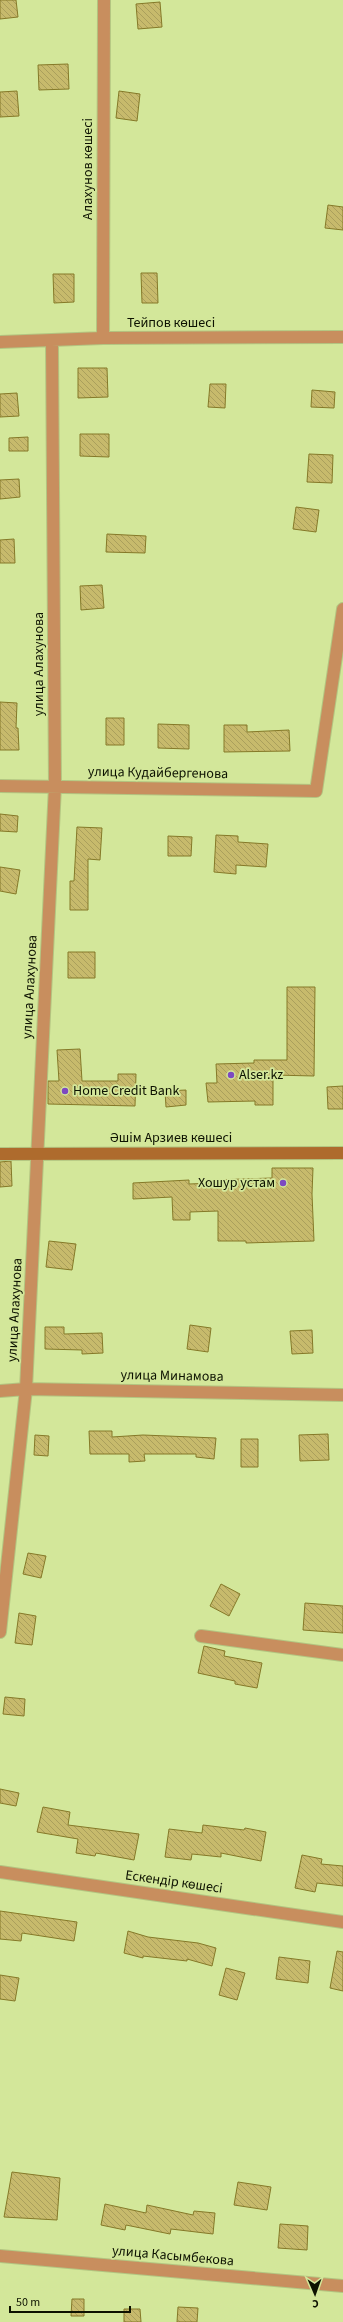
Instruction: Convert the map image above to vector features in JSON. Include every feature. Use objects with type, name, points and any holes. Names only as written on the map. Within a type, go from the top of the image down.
[{"type":"main road","name":"Әшім Арзиев көшесі","points":[[0,1154],[343,1153]]},
{"type":"street","name":"Алахунов көшесі","points":[[103,338],[104,0]]},
{"type":"street","name":"Тейпов көшесі","points":[[0,342],[103,338],[343,338]]},
{"type":"street","name":"улица Алахунова","points":[[0,1632],[26,1389],[55,786],[52,340]]},
{"type":"street","name":"улица Кудайбергенова","points":[[0,786],[316,791],[343,609]]},
{"type":"street","name":"улица Минамова","points":[[0,1391],[26,1389],[343,1395]]},
{"type":"street","points":[[201,1636],[343,1655]]},
{"type":"street","name":"Ескендір көшесі","points":[[0,1872],[343,1922]]},
{"type":"street","name":"улица Касымбекова","points":[[0,2256],[343,2286]]},
{"type":"building","points":[[0,0],[16,0],[18,17],[0,19]]},
{"type":"building","points":[[160,2],[162,27],[138,29],[136,4]]},
{"type":"building","points":[[68,64],[69,89],[39,90],[38,65]]},
{"type":"building","points":[[17,91],[19,116],[0,117],[0,92]]},
{"type":"building","points":[[119,91],[140,94],[137,121],[116,118]]},
{"type":"building","points":[[328,205],[343,207],[343,230],[325,228]]},
{"type":"building","points":[[141,273],[157,273],[158,303],[142,303]]},
{"type":"building","points":[[53,274],[74,274],[74,302],[54,303]]},
{"type":"building","points":[[78,368],[107,368],[108,397],[78,398]]},
{"type":"building","points":[[210,384],[226,384],[225,408],[208,407]]},
{"type":"building","points":[[312,390],[335,392],[334,408],[311,407]]},
{"type":"building","points":[[17,393],[19,416],[0,417],[0,394]]},
{"type":"building","points":[[80,434],[109,434],[109,457],[80,456]]},
{"type":"building","points":[[28,437],[28,451],[9,451],[9,438]]},
{"type":"building","points":[[309,454],[333,455],[332,483],[307,482]]},
{"type":"building","points":[[19,479],[20,497],[0,499],[0,480]]},
{"type":"building","points":[[296,507],[319,510],[316,532],[293,529]]},
{"type":"building","points":[[107,534],[146,536],[145,553],[106,552]]},
{"type":"building","points":[[14,539],[15,563],[0,563],[0,540]]},
{"type":"building","points":[[102,585],[104,608],[81,610],[80,586]]},
{"type":"building","points":[[0,702],[17,703],[16,728],[18,728],[19,750],[0,750]]},
{"type":"building","points":[[106,718],[124,718],[124,745],[106,745]]},
{"type":"building","points":[[158,724],[189,725],[189,749],[158,748]]},
{"type":"building","points":[[224,725],[247,725],[247,732],[289,730],[290,751],[224,752]]},
{"type":"building","points":[[0,814],[18,816],[17,832],[0,831]]},
{"type":"building","points":[[77,827],[102,828],[100,860],[88,859],[88,910],[70,910],[70,881],[74,881]]},
{"type":"building","points":[[216,835],[238,836],[238,842],[268,844],[266,867],[236,865],[236,874],[214,872]]},
{"type":"building","points":[[168,836],[192,837],[191,856],[168,856]]},
{"type":"building","points":[[0,867],[20,870],[16,894],[0,891]]},
{"type":"building","points":[[68,952],[95,952],[95,978],[68,978]]},
{"type":"building","points":[[287,987],[315,987],[314,1076],[273,1075],[273,1105],[255,1105],[255,1101],[208,1102],[206,1083],[217,1083],[216,1064],[254,1063],[254,1060],[287,1060]]},
{"type":"building","points":[[80,1049],[82,1081],[118,1081],[118,1074],[136,1074],[135,1106],[48,1104],[48,1081],[59,1081],[57,1050]]},
{"type":"building","points":[[343,1086],[343,1109],[328,1109],[327,1087]]},
{"type":"building","points":[[186,1090],[186,1105],[166,1107],[165,1091]]},
{"type":"building","points":[[11,1161],[12,1186],[0,1187],[0,1162]]},
{"type":"building","points":[[272,1168],[313,1168],[312,1194],[314,1241],[246,1243],[246,1241],[218,1241],[218,1211],[190,1212],[190,1220],[173,1220],[172,1197],[133,1199],[133,1183],[189,1180],[189,1184],[214,1183],[213,1180],[272,1178]]},
{"type":"building","points":[[49,1241],[76,1244],[72,1270],[46,1267]]},
{"type":"building","points":[[190,1325],[211,1328],[208,1352],[187,1349]]},
{"type":"building","points":[[45,1327],[64,1327],[64,1334],[102,1333],[103,1353],[82,1354],[82,1350],[45,1349]]},
{"type":"building","points":[[312,1330],[313,1353],[292,1354],[290,1331]]},
{"type":"building","points":[[89,1431],[112,1431],[112,1437],[143,1435],[216,1438],[214,1459],[196,1457],[196,1454],[144,1454],[145,1461],[129,1462],[129,1454],[90,1454]]},
{"type":"building","points":[[328,1434],[329,1460],[300,1461],[299,1435]]},
{"type":"building","points":[[35,1435],[49,1436],[48,1456],[34,1455]]},
{"type":"building","points":[[241,1439],[258,1439],[258,1467],[241,1467]]},
{"type":"building","points":[[28,1553],[46,1556],[41,1578],[23,1574]]},
{"type":"building","points":[[221,1584],[240,1594],[229,1616],[210,1606]]},
{"type":"building","points":[[305,1603],[343,1606],[343,1633],[303,1630]]},
{"type":"building","points":[[19,1613],[36,1616],[32,1645],[15,1643]]},
{"type":"building","points":[[204,1646],[225,1651],[224,1656],[262,1663],[257,1688],[235,1684],[235,1681],[198,1673]]},
{"type":"building","points":[[5,1697],[25,1699],[24,1716],[3,1714]]},
{"type":"building","points":[[0,1789],[19,1793],[16,1806],[0,1803]]},
{"type":"building","points":[[43,1807],[70,1812],[68,1825],[139,1834],[134,1860],[96,1853],[95,1856],[76,1853],[78,1839],[37,1832]]},
{"type":"building","points":[[203,1825],[244,1830],[245,1828],[266,1832],[261,1861],[221,1853],[221,1857],[192,1854],[191,1860],[165,1857],[169,1829],[202,1833]]},
{"type":"building","points":[[302,1855],[322,1859],[321,1864],[343,1866],[343,1886],[317,1883],[315,1892],[295,1888]]},
{"type":"building","points":[[0,1911],[77,1922],[74,1941],[22,1933],[21,1941],[0,1939]]},
{"type":"building","points":[[128,1931],[148,1937],[198,1943],[216,1948],[212,1966],[187,1959],[187,1961],[143,1956],[143,1958],[124,1953]]},
{"type":"building","points":[[337,1951],[343,1952],[343,1991],[330,1988]]},
{"type":"building","points":[[279,1957],[310,1961],[308,1983],[276,1979]]},
{"type":"building","points":[[226,1968],[245,1973],[237,2000],[219,1995]]},
{"type":"building","points":[[0,1975],[19,1978],[15,2001],[0,1999]]},
{"type":"building","points":[[12,2172],[60,2178],[57,2220],[4,2217]]},
{"type":"building","points":[[238,2182],[271,2187],[267,2210],[234,2205]]},
{"type":"building","points":[[105,2204],[146,2213],[147,2205],[193,2215],[194,2211],[215,2213],[213,2234],[171,2229],[170,2234],[126,2225],[125,2230],[101,2225]]},
{"type":"building","points":[[280,2224],[308,2226],[307,2250],[278,2248]]},
{"type":"building","points":[[72,2299],[84,2299],[84,2316],[71,2316]]},
{"type":"building","points":[[178,2307],[198,2308],[197,2322],[177,2322]]},
{"type":"building","points":[[124,2309],[140,2309],[141,2322],[124,2322]]},
{"type":"place","name":"Alser.kz","points":[[231,1075]]},
{"type":"place","name":"Home Credit Bank","points":[[65,1091]]},
{"type":"place","name":"Хошур устам","points":[[283,1183]]}]
